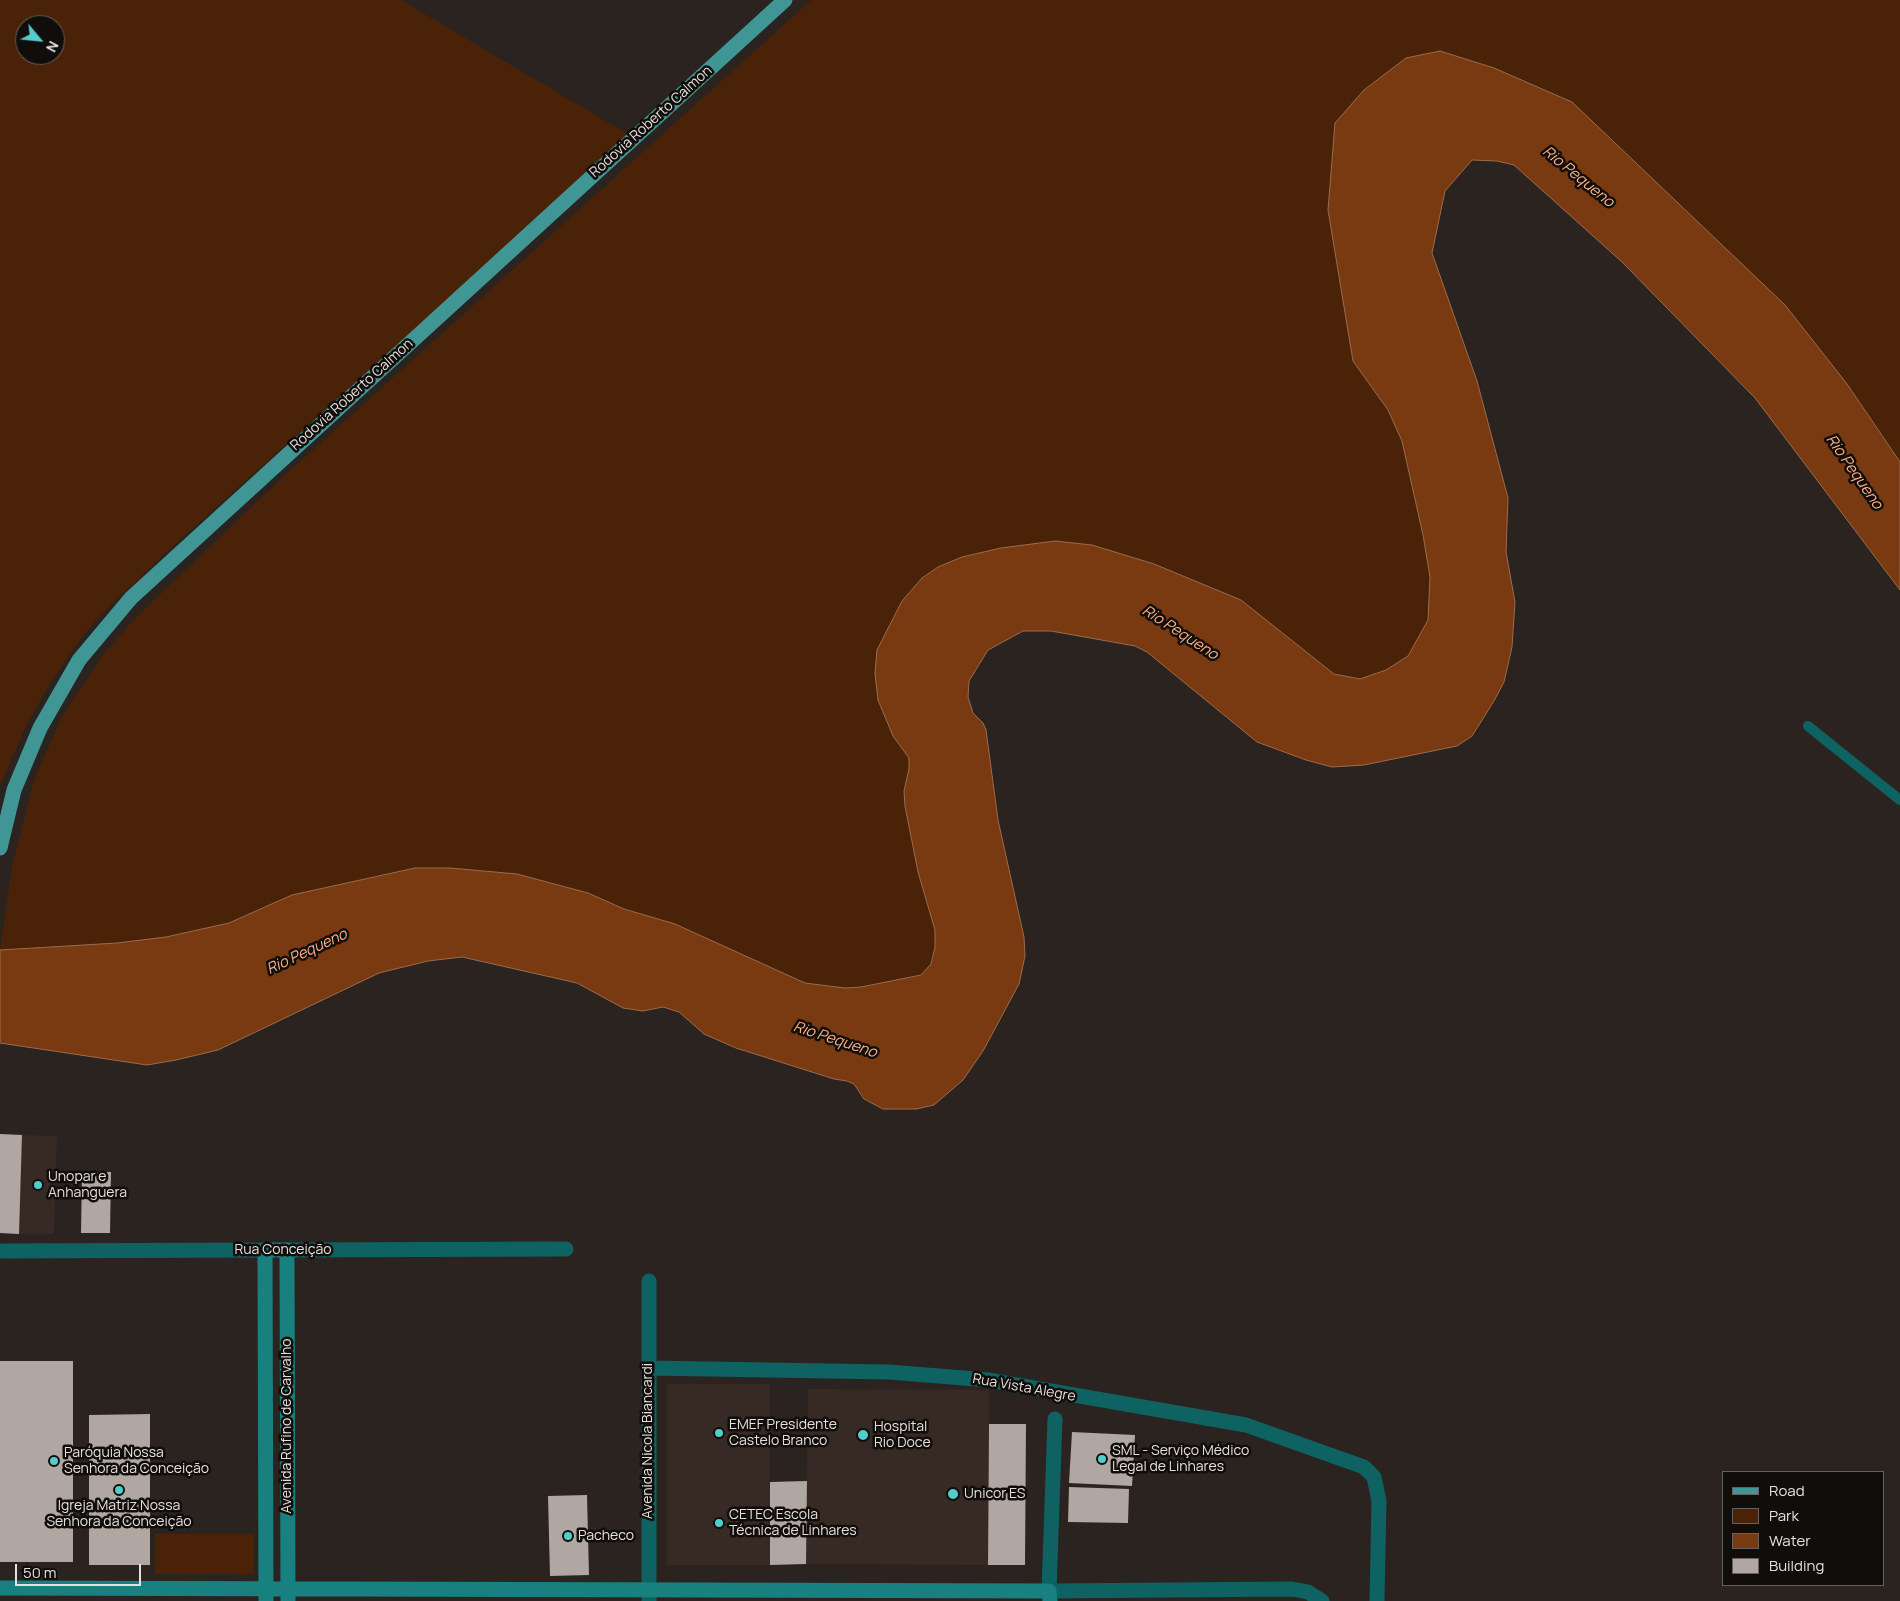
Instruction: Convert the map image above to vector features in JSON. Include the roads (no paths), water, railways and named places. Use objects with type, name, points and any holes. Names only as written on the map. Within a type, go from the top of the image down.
[{"type":"main road","name":"Rodovia Roberto Calmon","points":[[0,848],[14,790],[40,728],[79,660],[131,598],[785,0]]},
{"type":"main road","name":"Rua Conceição","points":[[265,1250],[287,1250]]},
{"type":"main road","name":"Avenida Rufino de Carvalho","points":[[265,1250],[266,1595]]},
{"type":"main road","name":"Avenida Rufino de Carvalho","points":[[287,1250],[288,1595]]},
{"type":"main road","points":[[0,1588],[266,1595],[1049,1596]]},
{"type":"street","name":"Rua Conceição","points":[[287,1250],[566,1249]]},
{"type":"street","name":"Rua Conceição","points":[[0,1250],[265,1250]]},
{"type":"street","name":"Avenida Nicola Biancardi","points":[[649,1282],[649,1596]]},
{"type":"street","name":"Rua Vista Alegre","points":[[648,1368],[889,1372],[988,1380],[1246,1425],[1364,1467],[1374,1477],[1378,1490],[1378,1601]]},
{"type":"street","points":[[1054,1419],[1049,1596],[1292,1589],[1308,1592],[1322,1601]]},
{"type":"lane","points":[[1808,726],[1900,800]]},
{"type":"water","name":"Rio Pequeno","points":[[1440,51],[1494,68],[1572,102],[1785,305],[1847,384],[1900,462],[1900,590],[1755,398],[1622,262],[1514,165],[1497,161],[1472,160],[1445,191],[1432,253],[1477,381],[1508,498],[1506,552],[1515,602],[1512,647],[1504,682],[1494,701],[1472,736],[1457,746],[1364,765],[1332,767],[1306,760],[1257,742],[1147,652],[1135,646],[1051,631],[1023,631],[988,650],[969,681],[968,697],[973,713],[983,723],[986,730],[998,820],[1024,937],[1025,956],[1019,984],[983,1051],[963,1080],[934,1105],[916,1109],[883,1109],[864,1099],[854,1084],[736,1048],[704,1034],[679,1012],[663,1007],[643,1011],[623,1008],[577,983],[462,957],[428,961],[379,973],[218,1050],[176,1060],[147,1065],[0,1043],[0,950],[117,943],[166,937],[229,923],[292,895],[415,868],[450,868],[517,874],[588,893],[624,909],[675,924],[805,983],[845,988],[861,987],[921,975],[931,964],[935,947],[935,930],[918,872],[905,806],[904,791],[909,769],[909,758],[893,736],[878,700],[875,673],[877,650],[902,601],[922,578],[938,567],[962,557],[1001,548],[1055,541],[1092,545],[1154,564],[1241,600],[1334,674],[1360,679],[1386,670],[1408,656],[1428,620],[1430,577],[1423,535],[1402,441],[1388,410],[1353,361],[1328,210],[1335,123],[1364,90],[1406,58]]},
{"type":"place","name":"Unopar e Anhanguera","points":[[38,1185]]},
{"type":"place","name":"EMEF Presidente Castelo Branco","points":[[719,1433]]},
{"type":"place","name":"Hospital Rio Doce","points":[[863,1435]]},
{"type":"place","name":"SML - Serviço Médico Legal de Linhares","points":[[1102,1459]]},
{"type":"place","name":"Paróquia Nossa Senhora da Conceição","points":[[54,1461]]},
{"type":"place","name":"Igreja Matriz Nossa Senhora da Conceição","points":[[119,1490]]},
{"type":"place","name":"Unicor ES","points":[[953,1494]]},
{"type":"place","name":"CETEC Escola Técnica de Linhares","points":[[719,1523]]},
{"type":"place","name":"Pacheco","points":[[568,1536]]}]
